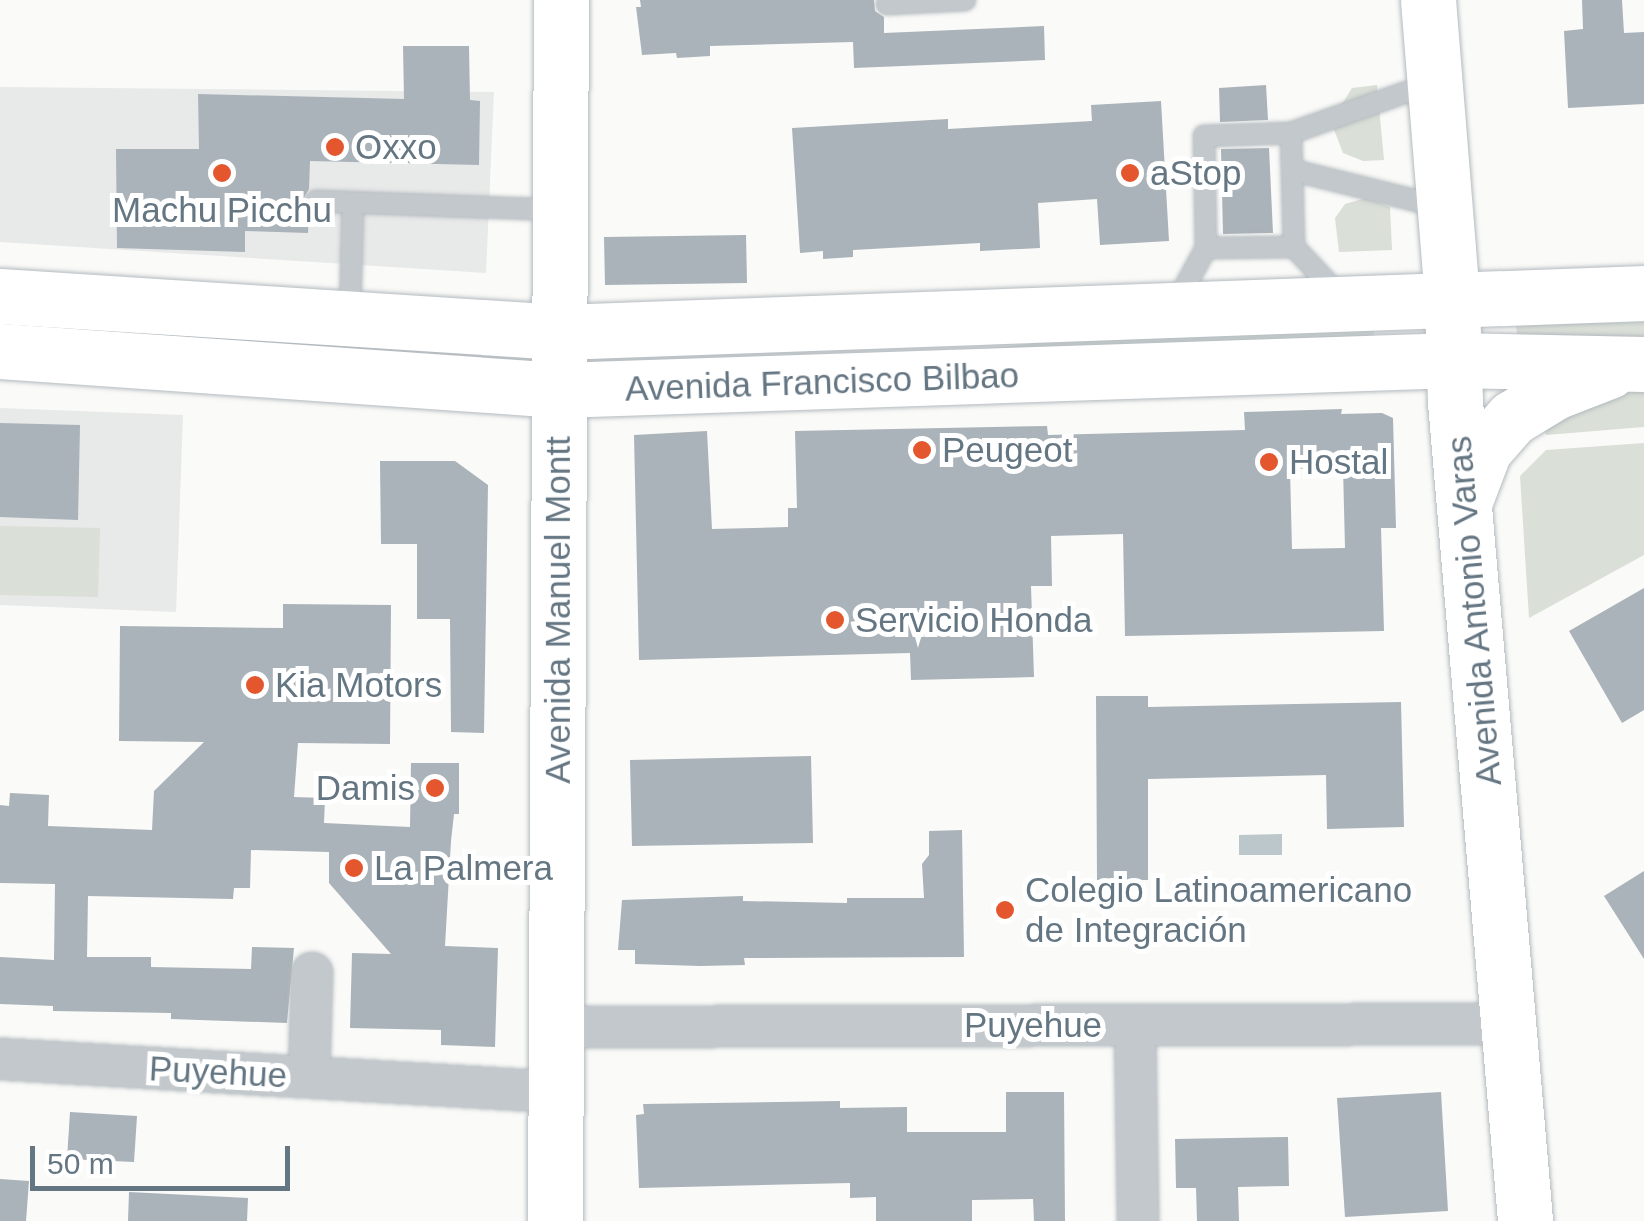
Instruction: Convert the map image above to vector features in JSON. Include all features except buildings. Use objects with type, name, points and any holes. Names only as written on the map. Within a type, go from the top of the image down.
[{"type":"main road","name":"Avenida Manuel Montt","points":[[555,1221],[561,0]]},
{"type":"main road","name":"Avenida Antonio Varas","points":[[1428,0],[1464,502],[1526,1221]]},
{"type":"main road","name":"Avenida Francisco Bilbao","points":[[0,296],[560,332],[1644,293]]},
{"type":"main road","name":"Avenida Francisco Bilbao","points":[[0,351],[559,390],[1454,360],[1639,364]]},
{"type":"main road","points":[[1464,502],[1484,450],[1512,418],[1566,386],[1639,364]]},
{"type":"street","points":[[309,1078],[312,973]]},
{"type":"street","name":"Puyehue","points":[[556,1027],[1510,1024]]},
{"type":"street","points":[[1135,1025],[1138,1221]]},
{"type":"street","name":"Puyehue","points":[[0,1059],[556,1092]]},
{"type":"lane","points":[[887,4],[964,0]]},
{"type":"lane","points":[[1173,307],[1206,248],[1204,136],[1290,133],[1404,93],[1435,90]]},
{"type":"lane","points":[[1290,133],[1294,246],[1346,303]]},
{"type":"lane","points":[[1292,170],[1444,208]]},
{"type":"lane","points":[[316,201],[560,210]]},
{"type":"lane","points":[[350,320],[353,202]]},
{"type":"lane","points":[[1206,248],[1294,246]]},
{"type":"shaded area","points":[[1377,85],[1384,160],[1363,161],[1343,153],[1331,122],[1352,88]]},
{"type":"shaded area","points":[[0,87],[494,92],[486,273],[0,242]]},
{"type":"shaded area","points":[[1366,198],[1390,207],[1392,250],[1339,252],[1335,218],[1345,204]]},
{"type":"shaded area","points":[[1644,322],[1644,351],[1518,347],[1516,325]]},
{"type":"shaded area","points":[[1374,326],[1374,343],[957,352],[1113,334]]},
{"type":"shaded area","points":[[1644,383],[1644,427],[1546,435],[1540,420]]},
{"type":"shaded area","points":[[0,408],[183,415],[176,612],[0,605]]},
{"type":"shaded area","points":[[1644,443],[1644,555],[1529,618],[1520,476],[1546,450]]},
{"type":"shaded area","points":[[0,526],[100,528],[98,597],[0,595]]},
{"type":"shaded area","points":[[1282,834],[1282,855],[1239,855],[1239,835]]},
{"type":"place","name":"Oxxo","points":[[335,147]]},
{"type":"place","name":"Machu Picchu","points":[[222,173]]},
{"type":"place","name":"aStop","points":[[1130,173]]},
{"type":"place","name":"Peugeot","points":[[922,450]]},
{"type":"place","name":"Hostal","points":[[1269,462]]},
{"type":"place","name":"Servicio Honda","points":[[835,620]]},
{"type":"place","name":"Kia Motors","points":[[255,685]]},
{"type":"place","name":"Damis","points":[[435,788]]},
{"type":"place","name":"La Palmera","points":[[354,868]]},
{"type":"place","name":"Colegio Latinoamericano de Integración","points":[[1005,910]]}]
